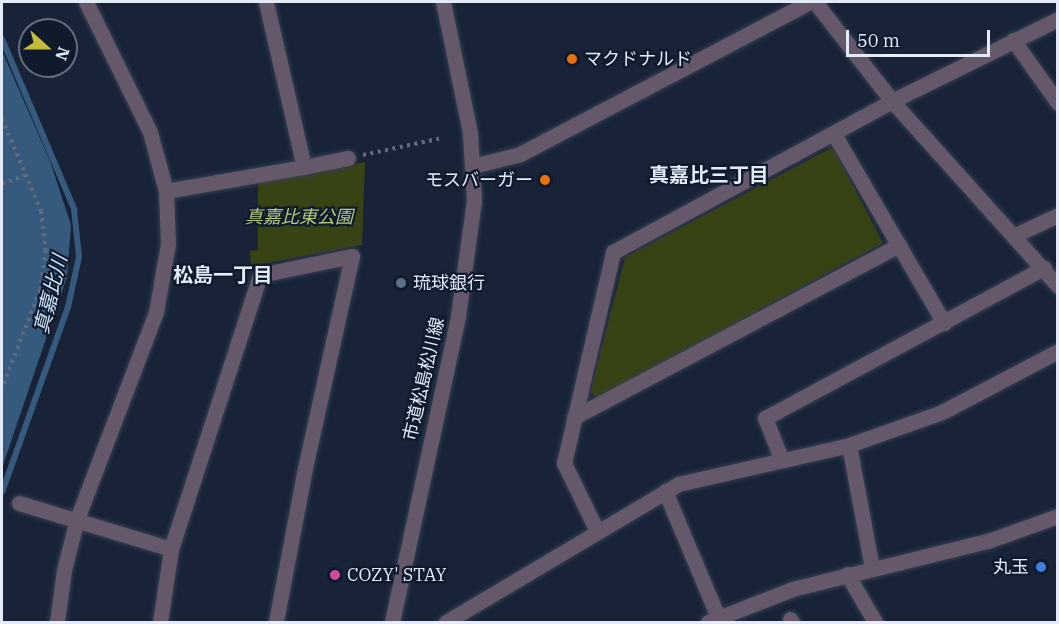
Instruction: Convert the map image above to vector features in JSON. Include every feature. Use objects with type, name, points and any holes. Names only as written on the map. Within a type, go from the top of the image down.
[{"type":"street","points":[[57,622],[64,570],[77,519],[156,312],[168,244],[166,191],[139,104],[86,2]]},
{"type":"street","points":[[266,2],[304,166]]},
{"type":"street","name":"市道松島松川線","points":[[392,622],[458,316],[472,221],[473,166],[459,71],[443,2]]},
{"type":"street","points":[[473,166],[520,154],[810,2]]},
{"type":"street","points":[[815,2],[892,101],[1015,235],[1058,286]]},
{"type":"street","points":[[597,531],[564,463],[613,252],[892,101],[1058,19]]},
{"type":"street","points":[[1013,40],[1058,103]]},
{"type":"street","points":[[834,134],[944,322]]},
{"type":"street","points":[[166,191],[348,158]]},
{"type":"street","points":[[1015,235],[1058,215]]},
{"type":"street","points":[[574,417],[899,245]]},
{"type":"street","points":[[160,622],[171,549],[260,275],[352,256],[276,622]]},
{"type":"street","points":[[781,458],[765,418],[1044,268]]},
{"type":"street","points":[[446,622],[678,484],[781,458],[849,445],[942,412],[1058,351]]},
{"type":"street","points":[[849,445],[872,568]]},
{"type":"street","points":[[665,491],[715,621],[792,589],[988,541],[1058,516]]},
{"type":"street","points":[[19,503],[171,549]]},
{"type":"street","points":[[847,574],[875,622]]},
{"type":"path","points":[[2,118],[44,224],[45,264],[40,290],[2,388]]},
{"type":"path","points":[[348,158],[442,138]]},
{"type":"path","points":[[2,184],[25,174]]},
{"type":"green space","points":[[833,147],[883,243],[598,398],[590,392],[625,257]]},
{"type":"green space","name":"真嘉比東公園","points":[[365,162],[362,245],[251,266],[250,251],[258,250],[258,183]]},
{"type":"water","points":[[2,51],[50,161],[71,225],[67,277],[2,468]]},
{"type":"waterway","name":"真嘉比川","points":[[2,39],[74,209],[79,257],[68,307],[2,492]]},
{"type":"place","name":"マクドナルド","points":[[572,59]]},
{"type":"place","name":"モスバーガー","points":[[545,180]]},
{"type":"place","name":"琉球銀行","points":[[401,283]]},
{"type":"place","name":"丸玉","points":[[1041,567]]},
{"type":"place","name":"COZY' STAY","points":[[335,575]]},
{"type":"district","name":"真嘉比三丁目","points":[[709,174]]},
{"type":"district","name":"松島一丁目","points":[[223,274]]}]
